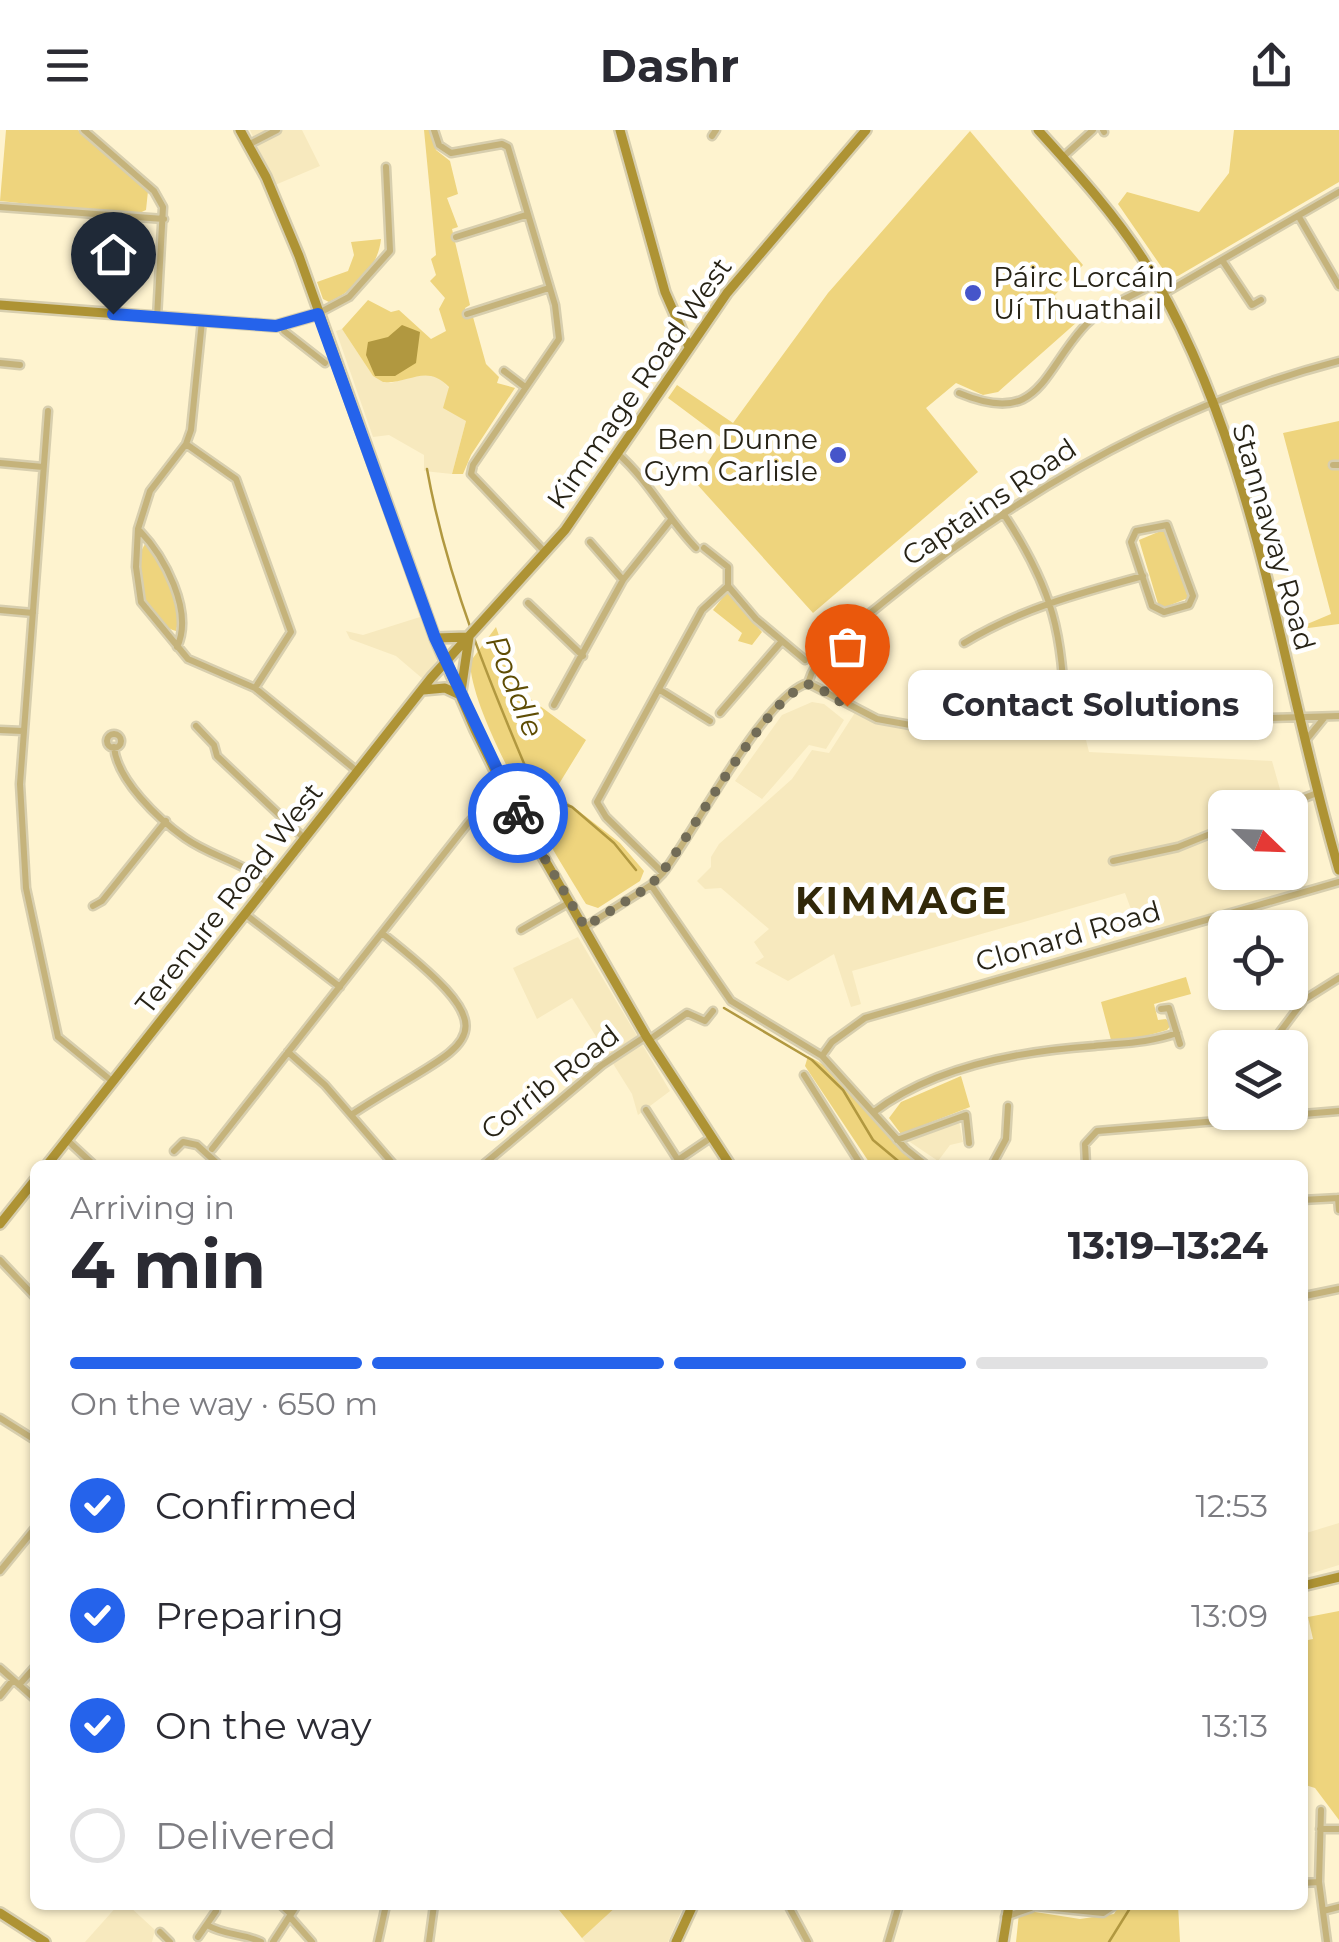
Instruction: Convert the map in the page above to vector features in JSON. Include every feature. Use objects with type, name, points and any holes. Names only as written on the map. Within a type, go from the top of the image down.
[{"type":"main road","points":[[240,130],[283,216],[435,638],[504,788],[648,1038],[727,1160]]},
{"type":"main road","points":[[620,130],[665,292],[689,348]]},
{"type":"main road","name":"Kimmage Road West","points":[[446,660],[546,553],[753,258],[866,130]]},
{"type":"main road","name":"Stannaway Road","points":[[1038,130],[1107,207],[1156,283],[1213,404],[1242,490],[1339,870]]},
{"type":"main road","points":[[0,306],[284,324],[318,314]]},
{"type":"main road","points":[[435,638],[469,636],[462,696]]},
{"type":"main road","name":"Terenure Road West","points":[[51,1160],[446,660]]},
{"type":"main road","points":[[423,690],[445,688],[462,696]]},
{"type":"main road","points":[[0,1224],[30,1186]]},
{"type":"main road","points":[[1308,1584],[1339,1576]]},
{"type":"main road","points":[[676,1942],[692,1910]]},
{"type":"main road","points":[[1003,1942],[1008,1910]]},
{"type":"main road","points":[[0,1913],[45,1942]]},
{"type":"street","points":[[84,130],[154,191],[164,220],[157,318]]},
{"type":"street","points":[[248,145],[277,130]]},
{"type":"street","points":[[434,130],[438,145],[451,154],[502,144],[508,148],[549,288],[559,339],[473,464],[471,474],[546,553]]},
{"type":"street","points":[[1073,130],[1082,140]]},
{"type":"street","points":[[1062,157],[1093,130]]},
{"type":"street","points":[[318,314],[348,297],[390,250],[386,167]]},
{"type":"street","points":[[1162,295],[1339,192]]},
{"type":"street","points":[[0,207],[164,220]]},
{"type":"street","points":[[456,237],[526,215]]},
{"type":"street","points":[[1300,217],[1339,286]]},
{"type":"street","points":[[1222,260],[1252,305],[1261,300]]},
{"type":"street","points":[[959,394],[987,405],[1002,406],[1024,398],[1052,375],[1094,318],[1156,283]]},
{"type":"street","points":[[467,314],[549,288]]},
{"type":"street","points":[[202,321],[196,412],[186,444],[156,477],[138,529],[137,591],[141,602],[197,666],[255,688],[357,771]]},
{"type":"street","points":[[284,324],[284,331],[325,363]]},
{"type":"street","name":"Captains Road","points":[[585,927],[650,886],[766,720],[790,691],[808,683],[817,663],[839,640],[1003,513],[1112,448],[1213,404],[1339,361]]},
{"type":"street","points":[[0,364],[20,365]]},
{"type":"street","points":[[504,371],[525,387]]},
{"type":"street","points":[[48,411],[23,731],[20,798],[26,888],[58,1037],[113,1082]]},
{"type":"street","points":[[186,444],[236,480],[291,632],[255,688]]},
{"type":"street","points":[[616,452],[653,491],[670,521],[728,567],[728,586],[805,660]]},
{"type":"street","points":[[606,470],[627,462]]},
{"type":"street","points":[[0,463],[44,467]]},
{"type":"street","points":[[1003,513],[1035,565],[1060,634],[1064,725]]},
{"type":"street","points":[[554,706],[623,580],[670,521]]},
{"type":"street","points":[[1166,524],[1193,601],[1158,612],[1143,576],[1132,536],[1136,531],[1166,524]]},
{"type":"street","points":[[138,529],[154,545],[176,596],[183,634],[177,647]]},
{"type":"street","points":[[590,542],[623,580]]},
{"type":"street","points":[[964,643],[1000,621],[1050,602],[1143,576]]},
{"type":"street","points":[[662,872],[606,817],[596,802],[702,610],[720,589],[728,586]]},
{"type":"street","points":[[528,603],[583,656]]},
{"type":"street","points":[[0,610],[33,613]]},
{"type":"street","points":[[720,713],[782,641]]},
{"type":"street","points":[[808,683],[856,711],[899,725],[927,728],[1339,716]]},
{"type":"street","points":[[660,690],[710,722]]},
{"type":"street","points":[[1274,720],[1296,701]]},
{"type":"street","points":[[1307,740],[1326,718]]},
{"type":"street","points":[[196,726],[216,747],[217,756],[304,838]]},
{"type":"street","points":[[0,730],[23,731]]},
{"type":"street","points":[[114,747],[116,768],[166,821],[186,838],[234,858],[269,884]]},
{"type":"street","points":[[212,1149],[469,822],[504,788]]},
{"type":"street","points":[[1308,796],[1319,792]]},
{"type":"street","points":[[93,906],[102,901],[166,821]]},
{"type":"street","points":[[1113,862],[1178,847],[1208,835]]},
{"type":"street","name":"Clonard Road","points":[[822,1056],[832,1042],[864,1018],[1339,882]]},
{"type":"street","points":[[650,886],[731,1001],[822,1056],[897,1140],[920,1160]]},
{"type":"street","points":[[521,930],[571,902]]},
{"type":"street","points":[[245,914],[340,987]]},
{"type":"street","points":[[351,1115],[449,1058],[466,1034],[468,1023],[453,994],[383,934]]},
{"type":"street","points":[[1282,1030],[1304,1000],[1339,978]]},
{"type":"street","points":[[1160,1010],[1169,1008],[1180,1044]]},
{"type":"street","name":"Corrib Road","points":[[489,1160],[602,1065],[688,1014],[705,1021],[713,1011]]},
{"type":"street","points":[[874,1112],[912,1087],[964,1070],[1040,1052],[1122,1046],[1177,1032]]},
{"type":"street","points":[[288,1052],[390,1160]]},
{"type":"street","points":[[804,1074],[859,1160]]},
{"type":"street","points":[[995,1160],[1006,1139],[1004,1118],[1008,1106]]},
{"type":"street","points":[[646,1110],[678,1160],[712,1137]]},
{"type":"street","points":[[1308,1113],[1339,1111]]},
{"type":"street","points":[[897,1140],[966,1115],[969,1143]]},
{"type":"street","points":[[1086,1160],[1085,1144],[1098,1131],[1208,1120]]},
{"type":"street","points":[[67,1140],[89,1160]]},
{"type":"street","points":[[174,1151],[182,1142],[197,1145],[214,1160]]},
{"type":"street","points":[[1308,1200],[1338,1198],[1339,1210]]},
{"type":"street","points":[[0,1260],[30,1293]]},
{"type":"street","points":[[1308,1295],[1339,1289]]},
{"type":"street","points":[[0,1418],[30,1437]]},
{"type":"street","points":[[0,1570],[30,1534]]},
{"type":"street","points":[[0,1668],[30,1695]]},
{"type":"street","points":[[0,1696],[30,1671]]},
{"type":"street","points":[[1320,1810],[1319,1882],[1327,1942]]},
{"type":"street","points":[[1320,1829],[1339,1828]]},
{"type":"street","points":[[1308,1883],[1319,1882]]},
{"type":"street","points":[[1322,1911],[1339,1907]]},
{"type":"street","points":[[286,1910],[312,1942]]},
{"type":"street","points":[[273,1942],[294,1910]]},
{"type":"street","points":[[378,1942],[385,1910]]},
{"type":"street","points":[[429,1942],[433,1910]]},
{"type":"street","points":[[791,1910],[807,1941]]},
{"type":"street","points":[[888,1942],[898,1910]]},
{"type":"street","points":[[1006,1917],[1021,1910]]},
{"type":"street","points":[[1071,1910],[1103,1913],[1108,1910]]},
{"type":"street","points":[[198,1937],[216,1911]]},
{"type":"street","points":[[206,1926],[227,1936],[247,1935],[261,1942]]},
{"type":"street","points":[[160,1932],[170,1942]]},
{"type":"shaded area","points":[[6,130],[78,130],[148,191],[146,210],[135,215],[0,201]]},
{"type":"shaded area","points":[[250,130],[302,130],[320,166],[275,185]]},
{"type":"shaded area","points":[[424,130],[431,130],[436,150],[450,161],[458,194],[447,198],[458,227],[452,229],[470,305],[465,308],[467,318],[473,317],[486,364],[499,377],[497,383],[515,388],[463,474],[452,474],[466,421],[443,408],[449,387],[425,375],[383,382],[373,376],[342,329],[368,300],[391,312],[399,310],[431,339],[446,331],[439,309],[445,298],[430,281],[436,275],[431,259],[436,255]]},
{"type":"shaded area","points":[[1234,130],[1339,130],[1339,182],[1178,276],[1167,275],[1118,204],[1127,192],[1199,212],[1229,173]]},
{"type":"shaded area","points":[[970,131],[1083,265],[1054,296],[1077,322],[998,392],[983,395],[956,383],[926,408],[978,472],[813,613],[695,482],[723,439],[668,398],[677,385],[733,423],[828,293]]},
{"type":"shaded area","points":[[381,239],[364,277],[339,297],[329,302],[323,299],[317,282],[348,271],[354,255],[351,242]]},
{"type":"shaded area","points":[[402,325],[420,332],[416,363],[395,376],[375,376],[366,355],[368,342],[388,337]]},
{"type":"shaded area","points":[[342,329],[373,376],[391,383],[425,373],[438,376],[449,388],[466,421],[452,474],[424,471],[424,455],[389,435],[373,437],[336,331]]},
{"type":"shaded area","points":[[1339,421],[1339,624],[1293,630],[1331,614],[1283,433]]},
{"type":"shaded area","points":[[1168,531],[1188,598],[1163,608],[1159,607],[1139,540]]},
{"type":"shaded area","points":[[146,543],[170,585],[177,610],[176,631],[156,617],[143,593],[139,565]]},
{"type":"shaded area","points":[[727,592],[762,632],[752,645],[738,641],[742,633],[713,610]]},
{"type":"shaded area","points":[[420,617],[437,660],[423,679],[396,656],[350,639],[346,631],[363,635]]},
{"type":"shaded area","points":[[496,627],[517,689],[586,740],[554,792],[620,843],[644,871],[640,881],[598,908],[586,904],[517,785],[484,717],[470,662]]},
{"type":"shaded area","points":[[812,702],[824,704],[844,720],[826,749],[809,745],[762,799],[735,781],[782,715]]},
{"type":"shaded area","points":[[856,711],[899,725],[1082,724],[1089,752],[1272,761],[1280,790],[1208,790],[1208,890],[1307,891],[1248,910],[1208,910],[1208,921],[1142,939],[1125,893],[852,971],[861,1004],[851,1007],[834,954],[788,981],[755,963],[764,957],[754,942],[769,929],[721,888],[705,889],[697,881],[711,867],[711,857],[719,844],[792,779],[812,750],[829,753]]},
{"type":"shaded area","points":[[578,937],[670,1091],[638,1115],[632,1094],[572,998],[537,1019],[513,968]]},
{"type":"shaded area","points":[[1186,977],[1191,994],[1154,1004],[1158,1020],[1166,1019],[1171,1025],[1167,1030],[1132,1040],[1111,1040],[1101,1002]]},
{"type":"shaded area","points":[[808,1056],[841,1080],[913,1160],[868,1160],[805,1066]]},
{"type":"shaded area","points":[[961,1076],[970,1107],[901,1134],[889,1118],[901,1102]]},
{"type":"shaded area","points":[[959,1121],[963,1142],[950,1145],[937,1160],[907,1140]]},
{"type":"shaded area","points":[[1339,1523],[1339,1565],[1308,1574],[1308,1532]]},
{"type":"shaded area","points":[[1339,1611],[1339,1820],[1315,1788],[1308,1786],[1308,1640],[1313,1639],[1308,1617]]},
{"type":"shaded area","points":[[114,1910],[133,1910],[155,1930],[152,1942],[85,1942]]},
{"type":"shaded area","points":[[559,1910],[682,1910],[668,1942],[585,1942]]},
{"type":"shaded area","points":[[559,1910],[613,1910],[582,1938]]},
{"type":"shaded area","points":[[1116,1910],[1178,1910],[1180,1942],[1016,1942],[1019,1913],[1080,1919],[1114,1914]]},
{"type":"waterway","name":"Poddle","points":[[427,469],[459,593],[537,794],[572,807],[614,843],[636,870]]},
{"type":"waterway","name":"Poddle","points":[[724,1008],[812,1060],[843,1090],[873,1140],[897,1160]]},
{"type":"waterway","name":"Poddle","points":[[1109,1942],[1129,1910]]},
{"type":"way so far","points":[[518,813],[585,927],[650,886],[676,855],[752,738],[790,691],[801,684],[813,684],[847,706]]},
{"type":"place","name":"Páirc Lorcáin Uí Thuathail","points":[[973,293]]},
{"type":"place","name":"Ben Dunne Gym Carlisle","points":[[838,455]]},
{"type":"place","name":"Contact Solutions","points":[[847,706]]},
{"type":"district","name":"KIMMAGE","points":[[902,900]]},
{"type":"route","points":[[113,314],[276,326],[318,314],[435,638],[518,813]]}]
